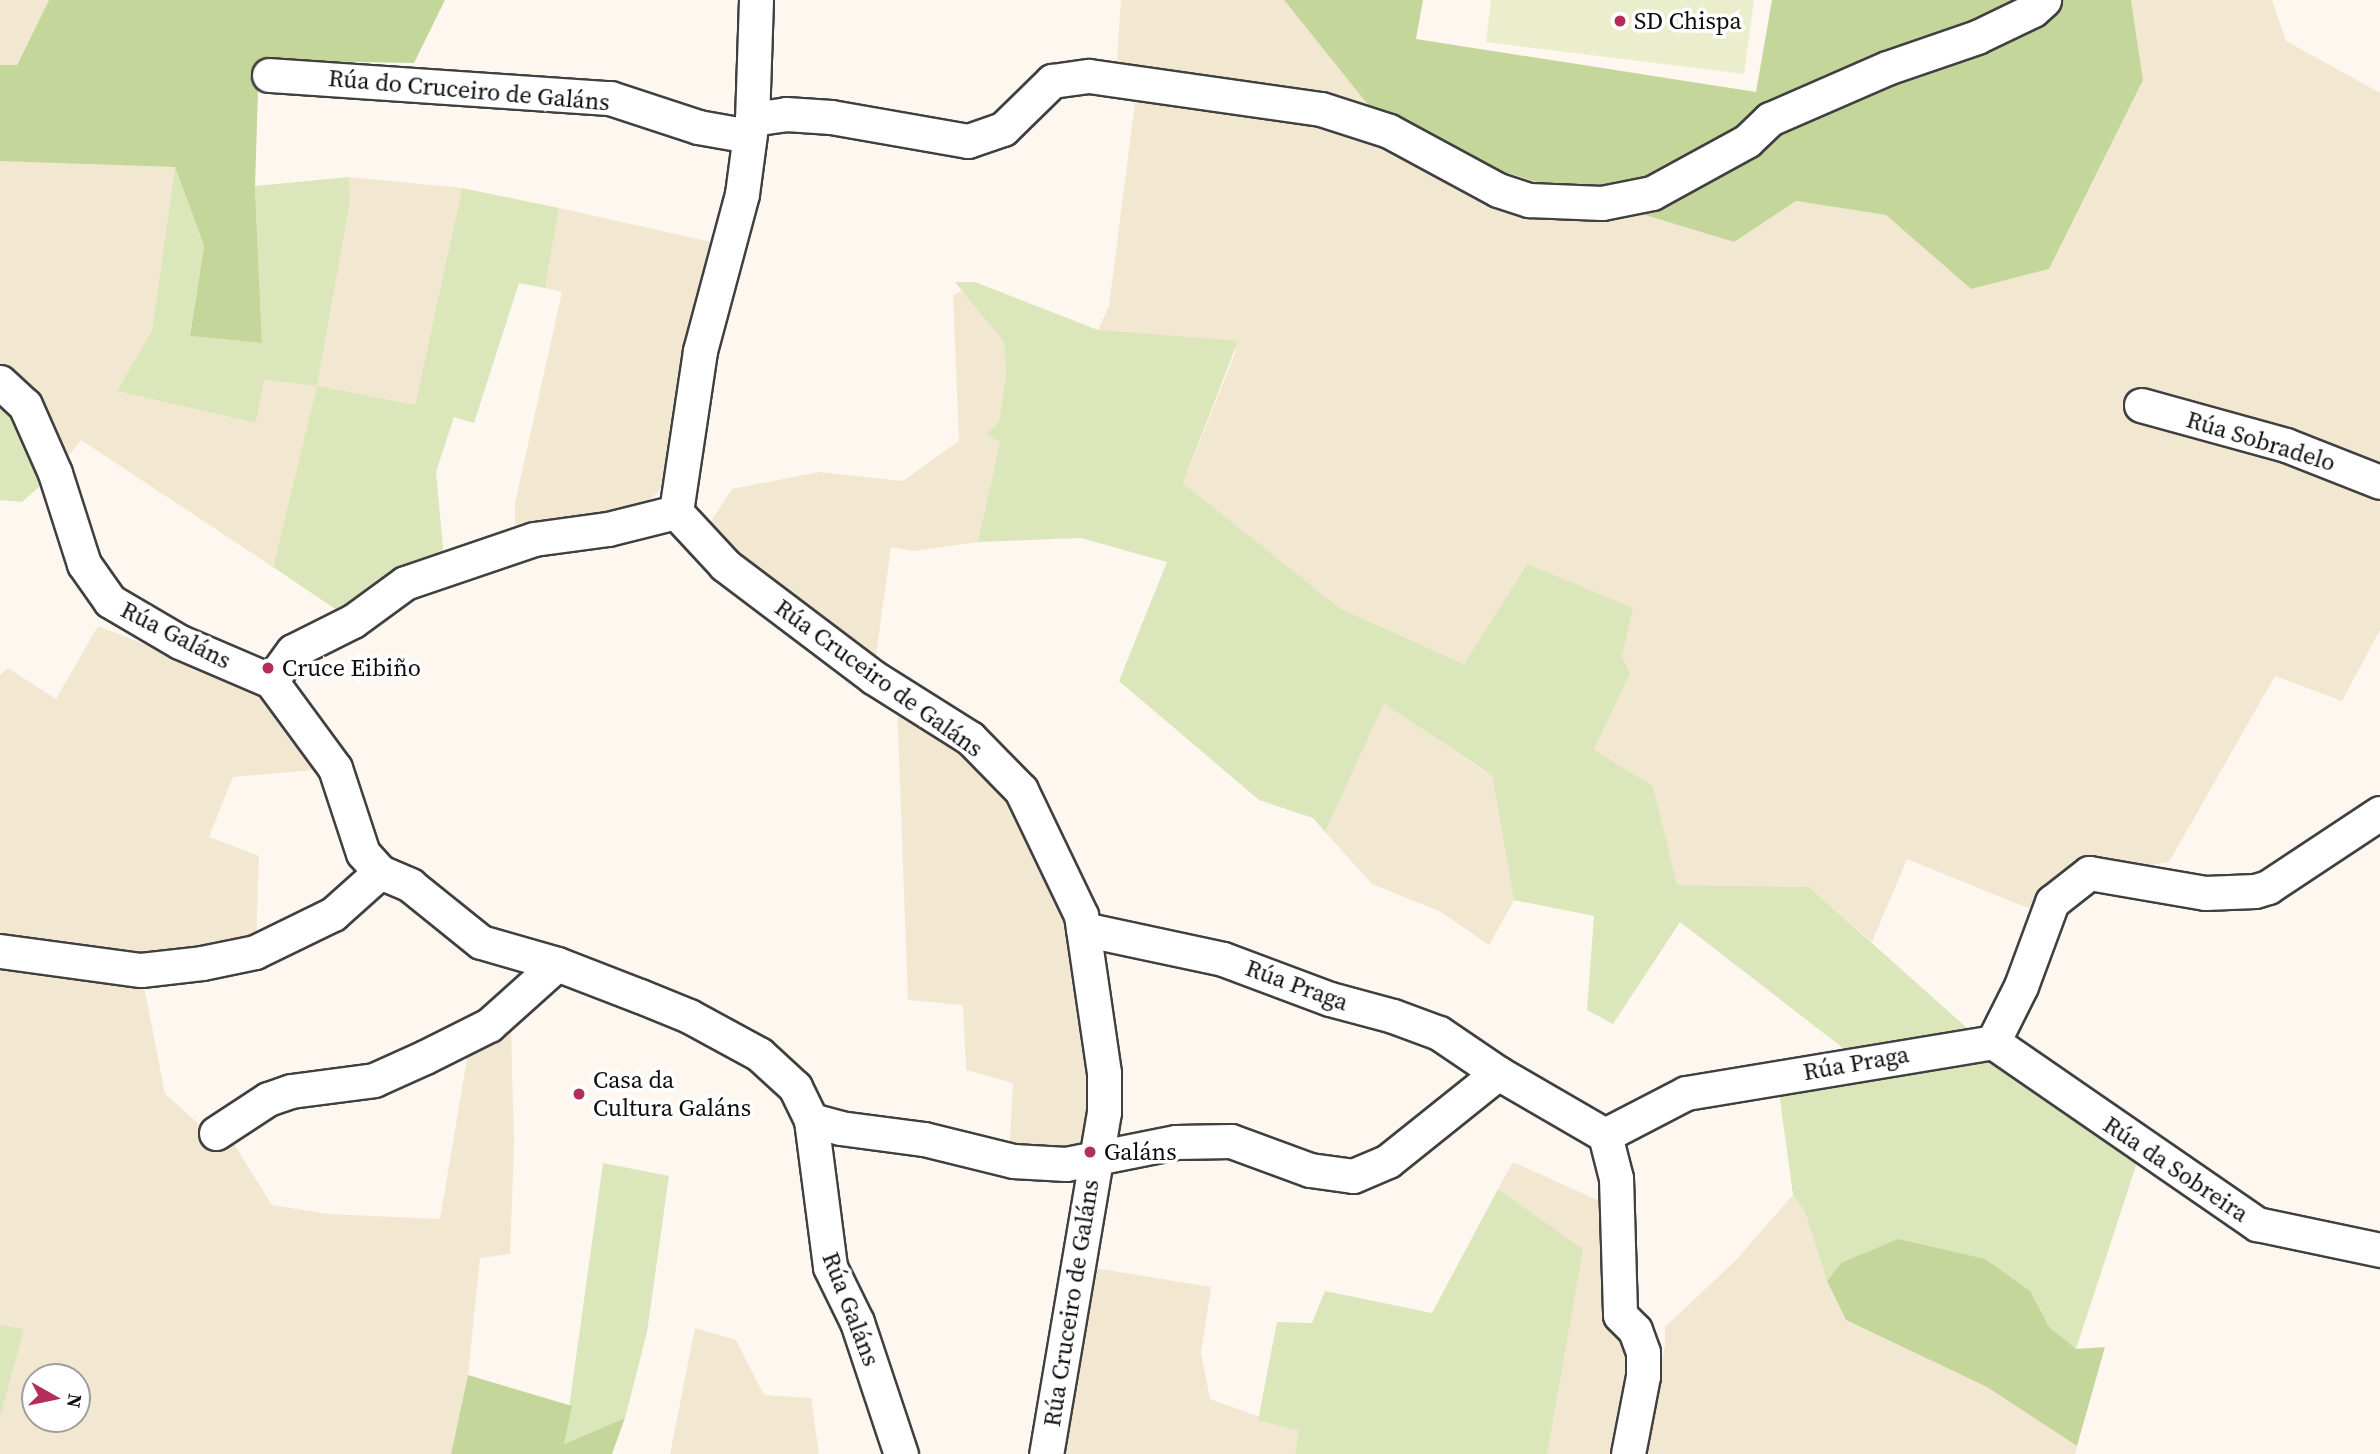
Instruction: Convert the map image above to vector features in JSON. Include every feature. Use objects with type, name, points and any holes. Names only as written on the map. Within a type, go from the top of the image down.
[{"type":"street","points":[[0,951],[141,970],[202,963],[255,952],[333,914],[380,872],[363,853],[335,768],[271,681],[293,651],[322,640],[415,579],[534,539],[608,529],[676,512],[700,351],[742,194],[750,128],[756,0]]},
{"type":"street","name":"Rúa do Cruceiro de Galáns","points":[[269,75],[610,98],[698,127],[750,128],[786,114],[831,117],[968,141],[1003,129],[1052,81],[1088,76],[1321,109],[1389,131],[1498,190],[1529,200],[1602,203],[1652,193],[1747,141],[1770,119],[1887,68],[1977,37],[2033,10],[2044,0]]},
{"type":"street","name":"Rúa Galáns","points":[[0,383],[25,405],[55,473],[84,564],[110,601],[180,642],[271,681]]},
{"type":"street","name":"Rúa Sobradelo","points":[[2141,405],[2286,445],[2380,482]]},
{"type":"street","name":"Rúa Cruceiro de Galáns","points":[[676,512],[725,565],[873,677],[970,738],[1021,790],[1083,929],[1104,1073],[1098,1156],[1091,1175],[1046,1454]]},
{"type":"street","points":[[1993,1042],[2021,986],[2052,902],[2089,873],[2205,893],[2255,891],[2268,887],[2380,813]]},
{"type":"street","name":"Rúa Galáns","points":[[380,872],[410,885],[481,942],[557,964],[689,1016],[759,1054],[795,1087],[811,1120],[830,1266],[857,1322],[901,1454]]},
{"type":"street","name":"Rúa Praga","points":[[1083,929],[1223,959],[1330,999],[1405,1020],[1439,1033],[1498,1073],[1605,1135],[1686,1093],[1993,1042]]},
{"type":"street","points":[[216,1133],[268,1099],[291,1091],[374,1080],[489,1025],[557,964]]},
{"type":"street","name":"Rúa da Sobreira","points":[[1993,1042],[2257,1224],[2380,1250]]},
{"type":"street","points":[[811,1120],[840,1128],[924,1139],[1013,1161],[1066,1164],[1176,1142],[1231,1141],[1310,1170],[1353,1176],[1388,1161],[1498,1073]]},
{"type":"street","points":[[1605,1135],[1616,1178],[1620,1315],[1635,1330],[1643,1352],[1643,1377],[1628,1454]]},
{"type":"shaded area","points":[[0,0],[49,0],[16,66],[0,65]]},
{"type":"shaded area","points":[[1121,0],[1284,0],[1389,131],[1733,242],[1796,201],[1886,215],[1971,289],[2049,269],[2143,80],[2131,0],[2272,0],[2286,41],[2380,93],[2380,630],[2342,701],[2275,676],[2169,862],[2062,878],[2033,910],[1907,859],[1872,942],[1809,887],[1676,885],[1653,786],[1594,751],[1630,674],[1527,564],[1464,664],[1341,609],[1183,483],[1236,351],[1098,330],[1109,306],[1136,94],[1117,59]]},
{"type":"shaded area","points":[[0,160],[175,167],[152,330],[117,391],[256,423],[264,380],[317,386],[350,202],[349,177],[462,188],[415,405],[317,387],[273,567],[81,440],[55,473],[0,382]]},
{"type":"shaded area","points":[[559,208],[711,242],[660,490],[636,513],[515,533],[515,503],[562,292],[545,288]]},
{"type":"shaded area","points":[[963,290],[1004,342],[1006,376],[999,421],[986,435],[1000,442],[978,542],[913,551],[891,547],[873,677],[725,565],[710,523],[732,489],[819,472],[903,481],[959,441],[953,295]]},
{"type":"shaded area","points":[[98,626],[255,688],[335,768],[233,777],[209,837],[259,856],[256,942],[142,976],[165,1094],[209,1133],[227,1133],[272,1205],[328,1214],[440,1219],[470,1041],[511,1029],[514,1146],[510,1254],[480,1258],[468,1375],[451,1454],[0,1454],[0,1418],[24,1329],[0,1325],[0,675],[8,668],[56,699]]},
{"type":"shaded area","points":[[897,704],[1021,790],[1081,915],[1098,1156],[1009,1160],[1013,1083],[966,1070],[963,1005],[908,1000]]},
{"type":"shaded area","points":[[1384,704],[1492,776],[1514,900],[1489,945],[1441,912],[1372,884],[1325,832]]},
{"type":"shaded area","points":[[1513,1162],[1604,1203],[1601,1315],[1631,1343],[1609,1454],[1540,1454],[1583,1249],[1498,1189]]},
{"type":"shaded area","points":[[1793,1195],[1805,1212],[1827,1281],[1846,1320],[1987,1387],[2077,1446],[2075,1454],[1638,1454],[1665,1347],[1665,1327],[1735,1261]]},
{"type":"shaded area","points":[[1076,1265],[1211,1287],[1201,1353],[1210,1399],[1299,1431],[1295,1454],[1050,1454]]},
{"type":"shaded area","points":[[695,1328],[736,1340],[764,1395],[811,1398],[819,1454],[670,1454]]},
{"type":"green space","points":[[49,0],[445,0],[414,63],[259,60],[255,186],[262,343],[190,336],[204,246],[175,167],[0,161],[0,65],[17,65]]},
{"type":"green space","points":[[1284,0],[1423,0],[1416,39],[1756,92],[1772,0],[2131,0],[2143,80],[2049,269],[1971,289],[1886,215],[1796,201],[1734,242],[1419,146],[1389,131]]},
{"type":"green space","name":"SD Chispa","points":[[1491,0],[1754,0],[1744,74],[1486,42]]},
{"type":"green space","points":[[175,167],[204,246],[190,336],[262,343],[255,186],[349,177],[350,202],[317,386],[264,380],[256,423],[117,391],[152,330]]},
{"type":"green space","points":[[462,188],[559,208],[545,288],[519,283],[474,423],[454,417],[436,472],[444,558],[353,621],[273,567],[317,386],[415,405]]},
{"type":"green space","points":[[955,282],[975,282],[1098,330],[1238,341],[1183,483],[1341,609],[1464,664],[1527,564],[1633,608],[1622,656],[1630,674],[1594,750],[1653,786],[1677,885],[1809,887],[1966,1027],[2142,1147],[2076,1349],[1841,1263],[1827,1281],[1805,1212],[1793,1195],[1777,1078],[1861,1062],[1680,922],[1613,1024],[1587,1010],[1594,916],[1514,900],[1492,776],[1484,770],[1384,704],[1325,832],[1313,818],[1259,800],[1119,681],[1167,562],[1081,538],[978,542],[1000,442],[986,435],[999,421],[1006,376],[1004,342]]},
{"type":"green space","points":[[0,382],[55,473],[22,502],[0,500]]},
{"type":"green space","points":[[603,1163],[669,1176],[647,1332],[625,1418],[564,1444]]},
{"type":"green space","points":[[1498,1189],[1583,1249],[1547,1454],[1295,1454],[1299,1431],[1258,1420],[1277,1322],[1312,1323],[1325,1291],[1432,1313]]},
{"type":"green space","points":[[1898,1239],[1985,1259],[2030,1291],[2049,1327],[2076,1349],[2105,1347],[2077,1446],[1987,1387],[1846,1320],[1827,1281],[1841,1263]]},
{"type":"green space","points":[[0,1325],[24,1329],[0,1418]]},
{"type":"green space","points":[[468,1375],[572,1406],[564,1444],[625,1418],[612,1454],[451,1454]]},
{"type":"place","name":"SD Chispa","points":[[1620,21]]},
{"type":"place","name":"Cruce Eibiño","points":[[268,668]]},
{"type":"place","name":"Casa da Cultura Galáns","points":[[579,1094]]},
{"type":"place","name":"Galáns","points":[[1090,1152]]}]
